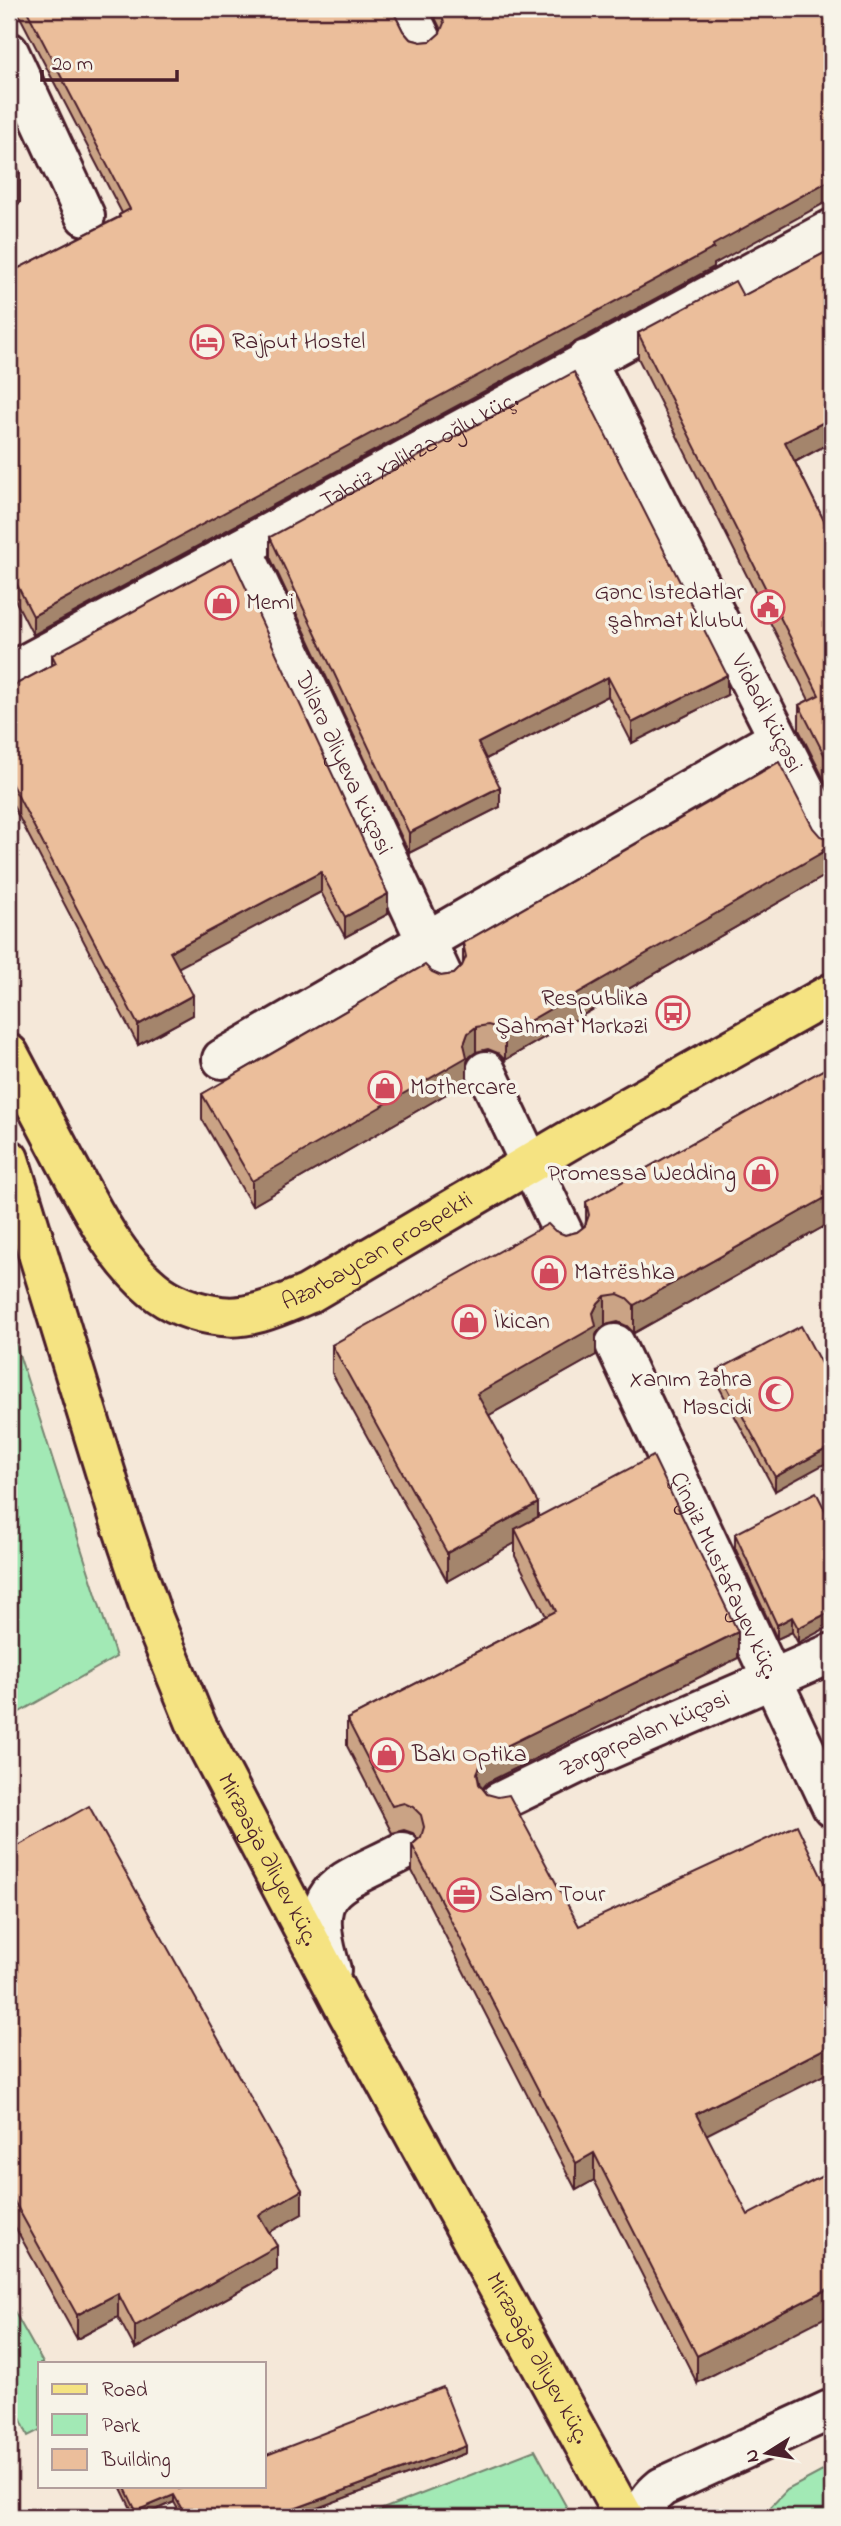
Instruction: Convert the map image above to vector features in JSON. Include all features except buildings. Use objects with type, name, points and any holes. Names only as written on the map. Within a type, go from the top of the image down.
[{"type":"main road","name":"Azərbaycan prospekti","points":[[9,1054],[87,1200],[111,1241],[137,1273],[154,1290],[182,1308],[223,1317],[264,1312],[308,1294],[530,1163],[832,993]]},
{"type":"main road","name":"Mirzəağa Əliyev küç.","points":[[9,1159],[120,1520],[173,1673],[231,1794],[345,2008],[624,2517]]},
{"type":"street","points":[[9,52],[85,216]]},
{"type":"street","name":"Təbriz Xəlilrza oğlu küç.","points":[[9,673],[832,229]]},
{"type":"street","name":"Vidadi küçəsi","points":[[586,360],[832,843]]},
{"type":"street","name":"Dilarə Əliyeva küçəsi","points":[[242,548],[444,979]]},
{"type":"street","points":[[222,1059],[778,738]]},
{"type":"street","points":[[486,1070],[567,1241]]},
{"type":"street","name":"Çingiz Mustafayev küç.","points":[[615,1344],[832,1808]]},
{"type":"street","name":"Zərgərpalan küçəsi","points":[[499,1802],[587,1759],[832,1653]]},
{"type":"street","points":[[345,2008],[324,1946],[321,1926],[324,1903],[332,1889],[402,1852]]},
{"type":"street","points":[[645,2517],[650,2496],[662,2487],[832,2409]]},
{"type":"green space","points":[[9,1323],[116,1657],[9,1718]]},
{"type":"green space","points":[[9,2302],[42,2362],[38,2362],[38,2431],[28,2436],[9,2393]]},
{"type":"green space","points":[[535,2450],[572,2517],[362,2517]]},
{"type":"green space","points":[[832,2466],[832,2517],[761,2517],[787,2490]]},
{"type":"place","name":"Rajput Hostel","points":[[207,342]]},
{"type":"place","name":"Memi","points":[[222,603]]},
{"type":"place","name":"Gənc İstedatlar şahmat klubu","points":[[768,607]]},
{"type":"place","name":"Respublika Şahmat Mərkəzi","points":[[673,1013]]},
{"type":"place","name":"Mothercare","points":[[385,1088]]},
{"type":"place","name":"Promessa Wedding","points":[[761,1174]]},
{"type":"place","name":"Matrëshka","points":[[549,1273]]},
{"type":"place","name":"İkican","points":[[469,1322]]},
{"type":"place","name":"Xanım Zəhra Məscidi","points":[[776,1394]]},
{"type":"place","name":"Bakı Optika","points":[[387,1755]]},
{"type":"place","name":"Salam Tour","points":[[464,1895]]}]
